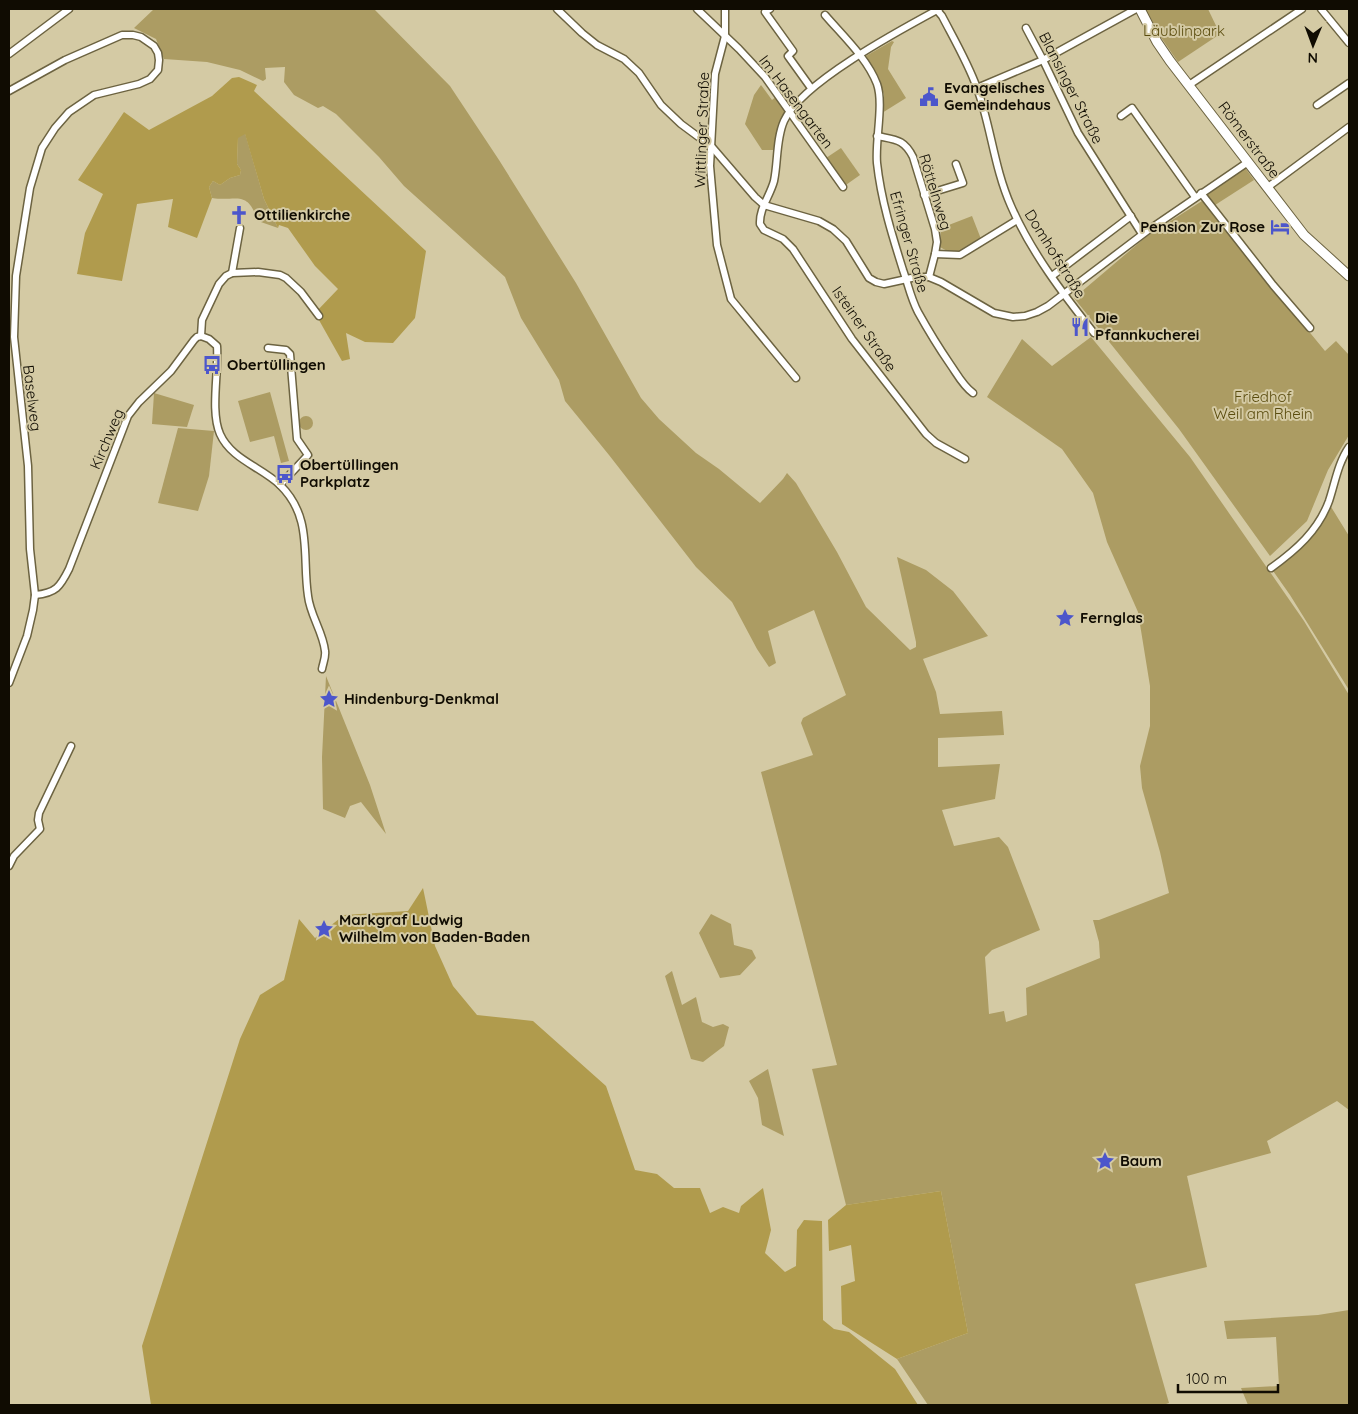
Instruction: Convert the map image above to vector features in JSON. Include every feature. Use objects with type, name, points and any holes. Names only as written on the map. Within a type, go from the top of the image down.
[{"type":"street","points":[[9,54],[69,9]]},
{"type":"street","points":[[557,9],[596,44],[624,59],[639,73],[661,105],[712,147],[745,188],[764,205],[810,218],[833,229],[846,241],[869,278],[876,282],[884,284],[916,277],[929,278],[941,282],[994,313],[1013,317],[1037,312],[1064,295],[1142,234],[1248,162]]},
{"type":"street","name":"Im Hasengarten","points":[[697,9],[765,77],[843,187]]},
{"type":"street","name":"Wittlinger Straße","points":[[725,9],[725,36],[715,74],[710,166],[714,227],[720,259],[731,299],[796,378]]},
{"type":"street","points":[[770,9],[765,12],[793,51],[788,56],[811,88]]},
{"type":"street","points":[[764,205],[775,176],[781,129],[790,111],[811,88],[859,56],[937,9]]},
{"type":"street","name":"Domhofstraße","points":[[937,9],[977,88],[1000,175],[1018,220],[1027,238],[1064,295],[1094,333]]},
{"type":"street","points":[[977,88],[1043,60],[1136,9]]},
{"type":"street","name":"Römerstraße","points":[[1140,9],[1157,42],[1304,235],[1349,276]]},
{"type":"street","points":[[1190,85],[1302,9]]},
{"type":"street","points":[[1321,9],[1349,43]]},
{"type":"street","name":"Efringer Straße","points":[[825,15],[872,73],[879,91],[877,162],[882,199],[889,228],[918,312],[931,336],[967,388],[974,393]]},
{"type":"street","name":"Blansinger Straße","points":[[1026,28],[1078,133],[1142,234]]},
{"type":"street","name":"Baselweg","points":[[9,91],[65,60],[122,36],[133,34],[148,40],[158,53],[159,65],[156,74],[150,79],[139,84],[94,96],[69,112],[55,128],[42,148],[30,188],[16,276],[14,329],[15,360],[28,466],[30,549],[35,595],[34,610],[27,636],[9,683]]},
{"type":"street","points":[[1317,105],[1349,83]]},
{"type":"street","points":[[1121,116],[1132,108],[1198,195],[1310,328]]},
{"type":"street","points":[[1268,187],[1349,127]]},
{"type":"street","name":"Röttelnweg","points":[[877,136],[897,140],[908,147],[913,157],[935,229],[937,242],[929,278]]},
{"type":"street","points":[[924,195],[963,183],[956,164]]},
{"type":"street","name":"Isteiner Straße","points":[[764,205],[759,218],[761,228],[783,239],[793,249],[852,339],[926,434],[936,443],[965,459]]},
{"type":"street","points":[[1052,276],[1131,216]]},
{"type":"street","points":[[935,254],[960,255],[1018,220]]},
{"type":"street","points":[[232,273],[240,228]]},
{"type":"street","points":[[319,316],[301,292],[286,278],[258,272],[232,273],[222,280],[216,290],[202,320],[202,336],[214,342],[217,346],[216,416],[220,435],[228,447],[235,453],[280,485],[298,511],[306,541],[308,600],[326,650],[322,669]]},
{"type":"street","name":"Kirchweg","points":[[35,595],[52,592],[57,589],[70,569],[128,416],[139,402],[171,371],[194,340],[202,336]]},
{"type":"street","points":[[268,348],[286,350],[290,354],[297,439],[308,456],[280,485]]},
{"type":"street","points":[[1271,568],[1289,554],[1316,527],[1328,502],[1343,455],[1349,447]]},
{"type":"street","points":[[9,866],[14,856],[40,829],[39,813],[71,746]]},
{"type":"green space","points":[[154,9],[374,9],[450,86],[576,283],[641,398],[659,419],[696,453],[719,469],[760,503],[787,473],[796,483],[837,552],[866,607],[910,650],[916,647],[916,642],[897,557],[926,570],[953,591],[988,636],[923,659],[936,692],[940,714],[1002,711],[1004,735],[938,738],[938,767],[1000,764],[995,799],[942,810],[954,846],[999,837],[1008,847],[1040,930],[992,950],[985,957],[989,1014],[1004,1011],[1006,1022],[1027,1015],[1026,988],[1100,958],[1099,942],[1093,920],[1099,920],[1169,893],[1142,788],[1140,766],[1150,726],[1150,686],[1138,612],[1107,542],[1093,493],[1062,449],[987,397],[1022,339],[1052,366],[1091,337],[1190,457],[1304,621],[1349,695],[1349,1110],[1337,1101],[1267,1141],[1271,1153],[1187,1176],[1207,1267],[1135,1284],[1169,1403],[1163,1405],[928,1405],[897,1359],[968,1333],[941,1191],[846,1205],[812,1069],[837,1065],[761,772],[813,755],[801,723],[803,718],[846,695],[814,610],[768,631],[776,663],[769,667],[757,649],[732,602],[696,567],[565,401],[559,380],[521,318],[505,277],[404,186],[379,157],[336,114],[323,106],[318,108],[294,95],[284,82],[285,67],[265,68],[266,79],[263,81],[240,70],[207,62],[164,59],[156,39],[134,28]]},
{"type":"green space","name":"Läublinpark","points":[[1145,9],[1208,9],[1220,34],[1178,62],[1160,36]]},
{"type":"green space","points":[[892,41],[894,42],[891,47],[888,69],[906,98],[882,113],[884,95],[879,78],[866,56]]},
{"type":"green space","points":[[761,85],[772,100],[778,95],[790,111],[778,150],[762,150],[745,124],[754,95]]},
{"type":"green space","points":[[245,133],[264,199],[278,228],[258,221],[250,204],[245,201],[240,199],[212,198],[209,187],[213,181],[220,185],[230,178],[240,175],[241,170],[237,164],[238,137]]},
{"type":"green space","points":[[841,148],[860,175],[843,187],[823,160]]},
{"type":"green space","points":[[1243,165],[1254,180],[1212,207],[1201,193]]},
{"type":"green space","name":"Friedhof Weil am Rhein","points":[[1202,201],[1325,351],[1336,341],[1349,355],[1349,435],[1328,470],[1307,521],[1270,556],[1179,429],[1074,298],[1147,236]]},
{"type":"green space","points":[[972,216],[981,239],[957,252],[940,247],[941,228]]},
{"type":"green space","points":[[270,392],[289,461],[281,463],[274,436],[250,442],[238,401]]},
{"type":"green space","points":[[154,393],[194,405],[187,427],[152,424]]},
{"type":"green space","points":[[303,416],[309,416],[313,423],[309,430],[303,430],[299,426],[299,420]]},
{"type":"green space","points":[[178,428],[214,431],[209,476],[198,511],[158,503]]},
{"type":"green space","points":[[1328,502],[1349,536],[1349,690],[1271,568],[1310,535]]},
{"type":"green space","points":[[326,676],[370,785],[386,834],[361,802],[350,806],[345,818],[323,809],[322,757]]},
{"type":"green space","points":[[711,914],[731,924],[734,945],[752,950],[756,958],[740,975],[720,978],[699,933]]},
{"type":"green space","points":[[672,971],[682,1005],[696,997],[702,1022],[713,1027],[723,1024],[729,1027],[724,1046],[703,1062],[691,1059],[665,976]]},
{"type":"green space","points":[[768,1069],[784,1136],[762,1125],[758,1098],[749,1081]]},
{"type":"green space","points":[[1349,1310],[1349,1405],[1248,1405],[1241,1388],[1279,1386],[1276,1337],[1227,1339],[1224,1321],[1318,1315]]},
{"type":"shaded area","points":[[239,77],[257,85],[254,91],[426,251],[415,318],[393,343],[365,342],[346,333],[350,359],[342,361],[315,313],[338,289],[315,266],[288,228],[279,225],[278,228],[264,199],[245,134],[238,138],[237,164],[241,170],[240,175],[230,178],[220,185],[213,181],[209,187],[212,198],[197,238],[168,227],[173,199],[137,204],[122,281],[77,274],[85,233],[103,194],[78,180],[124,112],[149,130],[212,96],[232,78]]},
{"type":"shaded area","points":[[423,888],[435,946],[453,986],[477,1015],[533,1021],[606,1086],[635,1170],[657,1174],[674,1188],[700,1188],[710,1213],[723,1207],[739,1213],[741,1206],[763,1188],[771,1230],[765,1253],[785,1272],[796,1266],[797,1230],[804,1220],[822,1221],[823,1320],[834,1329],[849,1332],[895,1369],[918,1405],[151,1405],[142,1346],[240,1039],[260,995],[284,980],[299,919],[315,938],[344,915],[408,911]]},
{"type":"shaded area","points":[[941,1191],[968,1333],[897,1359],[842,1324],[841,1286],[855,1281],[851,1245],[829,1251],[828,1220],[846,1205]]},
{"type":"place","name":"Evangelisches Gemeindehaus","points":[[929,97]]},
{"type":"place","name":"Ottilienkirche","points":[[239,215]]},
{"type":"place","name":"Pension Zur Rose","points":[[1280,227]]},
{"type":"place","name":"Die Pfannkucherei","points":[[1080,327]]},
{"type":"place","name":"Obertüllingen","points":[[212,365]]},
{"type":"place","name":"Obertüllingen Parkplatz","points":[[285,474]]},
{"type":"place","name":"Fernglas","points":[[1065,618]]},
{"type":"place","name":"Hindenburg-Denkmal","points":[[329,699]]},
{"type":"place","name":"Markgraf Ludwig Wilhelm von Baden-Baden","points":[[324,929]]},
{"type":"place","name":"Baum","points":[[1105,1161]]}]
